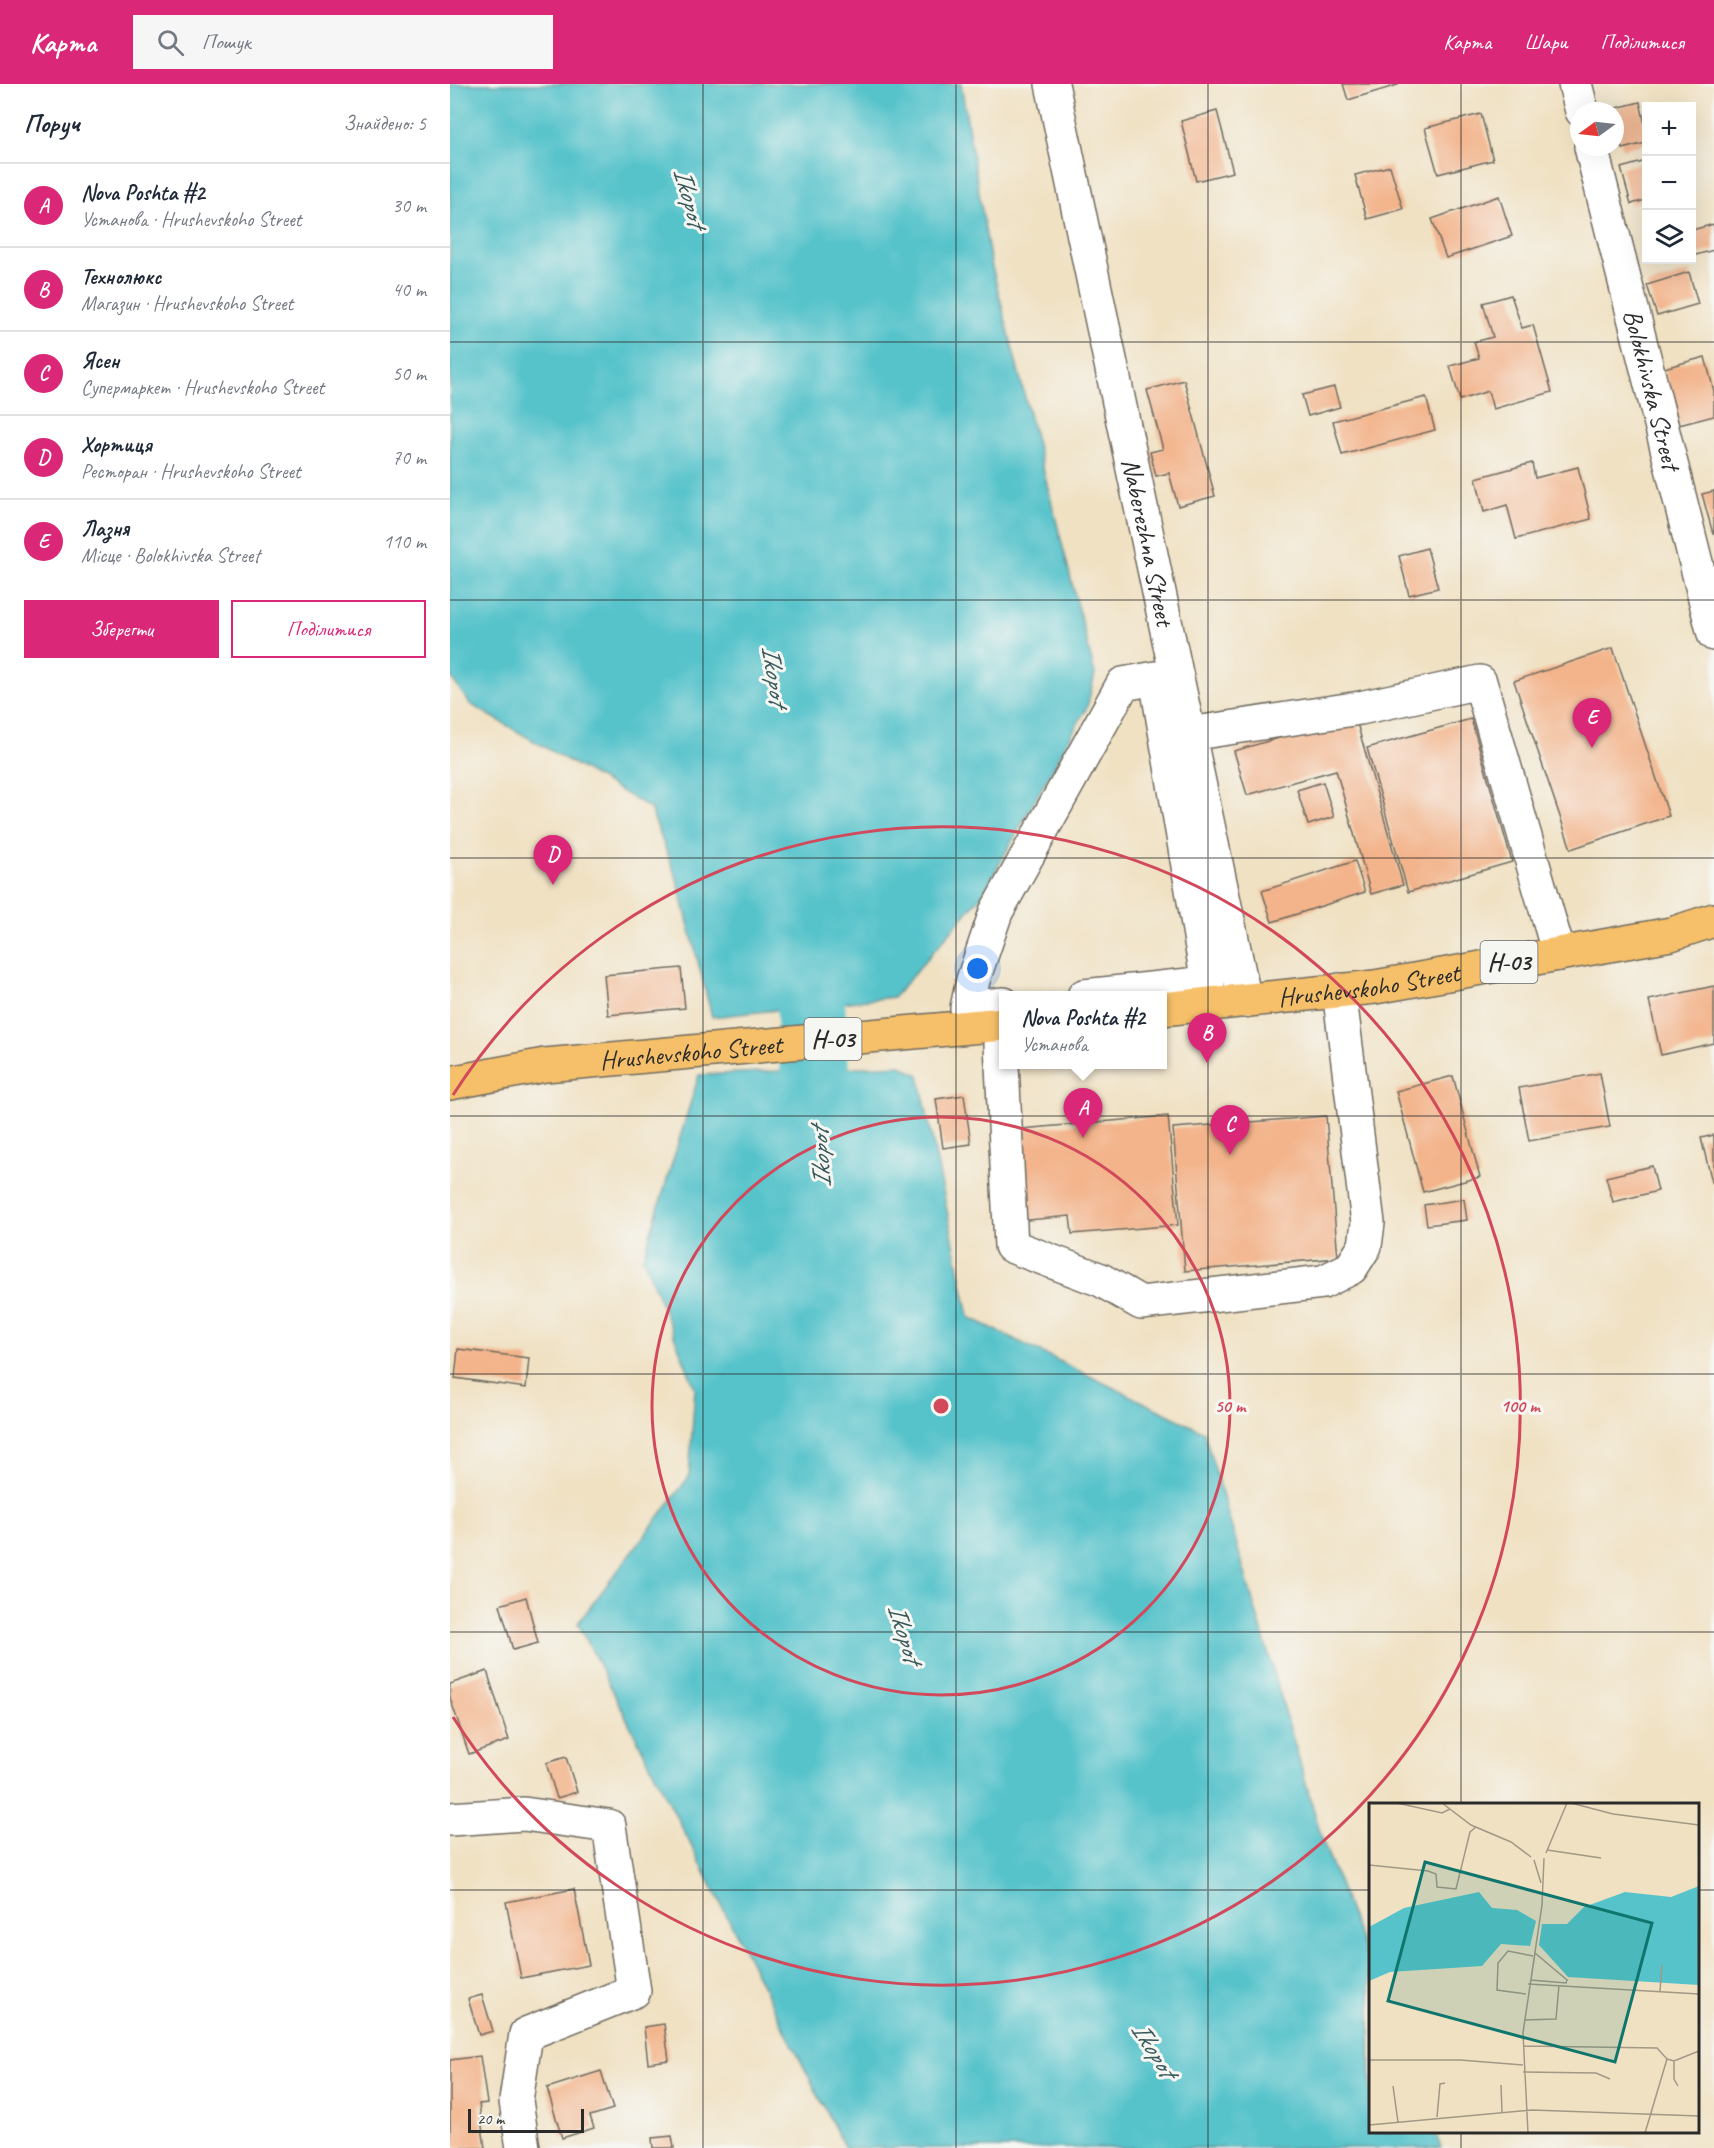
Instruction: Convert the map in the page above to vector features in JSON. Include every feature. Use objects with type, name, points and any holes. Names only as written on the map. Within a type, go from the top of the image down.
[{"type":"main road","name":"Hrushevskoho Street","points":[[1167,1008],[1375,987],[1671,934],[1714,920]]},
{"type":"main road","name":"Hrushevskoho Street","points":[[450,1083],[546,1065],[995,1020]]},
{"type":"street","name":"Naberezhna Street","points":[[1052,84],[1245,1000]]},
{"type":"street","points":[[1575,84],[1579,102]]},
{"type":"street","name":"Bolokhivska Street","points":[[1593,156],[1714,634]]},
{"type":"street","points":[[1128,991],[1208,982],[1156,678],[1123,684],[996,912],[973,980],[967,1008],[995,1020],[1011,1246],[1101,1280],[1141,1303],[1323,1282],[1351,1268],[1365,1246],[1368,1223],[1338,990]]},
{"type":"street","points":[[1189,734],[1360,708],[1480,682],[1559,954]]},
{"type":"street","points":[[450,1819],[524,1814],[609,1826],[634,1991],[526,2034],[516,2101],[524,2148]]},
{"type":"water","points":[[450,84],[961,84],[990,259],[1095,674],[1087,707],[982,895],[894,997],[712,1017],[677,879],[650,808],[470,704],[450,676]]},
{"type":"water","points":[[900,1065],[919,1075],[969,1317],[1204,1432],[1323,1842],[1369,1962],[1369,2133],[1435,2133],[1441,2148],[845,2148],[578,1623],[689,1477],[695,1388],[643,1258],[699,1075]]},
{"type":"building","points":[[1343,84],[1397,84],[1398,85],[1348,100]]},
{"type":"building","points":[[1640,102],[1642,144],[1624,148],[1624,106]]},
{"type":"building","points":[[1217,111],[1233,172],[1196,181],[1181,121]]},
{"type":"building","points":[[1481,114],[1493,160],[1438,174],[1425,128]]},
{"type":"building","points":[[1642,162],[1642,201],[1631,204],[1621,168]]},
{"type":"building","points":[[1390,166],[1403,209],[1367,219],[1355,175]]},
{"type":"building","points":[[1499,196],[1512,236],[1446,258],[1432,219]]},
{"type":"building","points":[[1714,224],[1714,250],[1696,255],[1696,229]]},
{"type":"building","points":[[1689,272],[1698,304],[1657,316],[1647,285]]},
{"type":"building","points":[[1511,295],[1522,328],[1533,325],[1552,392],[1493,409],[1488,391],[1460,400],[1450,366],[1479,358],[1474,342],[1493,337],[1483,303]]},
{"type":"building","points":[[1705,357],[1714,391],[1714,416],[1679,425],[1664,368]]},
{"type":"building","points":[[1184,380],[1215,496],[1178,506],[1169,473],[1156,476],[1150,452],[1163,449],[1147,390]]},
{"type":"building","points":[[1334,387],[1340,407],[1308,416],[1302,395]]},
{"type":"building","points":[[1426,397],[1435,430],[1342,455],[1333,421]]},
{"type":"building","points":[[1532,463],[1535,478],[1578,467],[1591,519],[1516,539],[1507,505],[1484,512],[1476,478]]},
{"type":"building","points":[[1714,491],[1714,534],[1713,534],[1702,494]]},
{"type":"building","points":[[1427,548],[1438,588],[1409,595],[1399,556]]},
{"type":"building","points":[[1613,648],[1669,816],[1571,849],[1514,681]]},
{"type":"building","points":[[1355,716],[1403,885],[1371,894],[1336,770],[1247,795],[1234,751]]},
{"type":"building","points":[[1471,719],[1512,862],[1408,892],[1367,748]]},
{"type":"building","points":[[1323,782],[1334,817],[1308,825],[1297,790]]},
{"type":"building","points":[[1355,861],[1365,892],[1272,922],[1262,891]]},
{"type":"building","points":[[681,968],[685,1008],[608,1015],[604,975]]},
{"type":"building","points":[[1714,986],[1714,1043],[1661,1055],[1649,1000]]},
{"type":"building","points":[[1600,1073],[1610,1127],[1529,1141],[1519,1088]]},
{"type":"building","points":[[1453,1076],[1480,1177],[1423,1192],[1396,1091]]},
{"type":"building","points":[[964,1095],[971,1144],[943,1148],[936,1099]]},
{"type":"building","points":[[1168,1116],[1178,1225],[1072,1234],[1070,1216],[1018,1221],[1010,1130]]},
{"type":"building","points":[[1326,1116],[1338,1258],[1185,1271],[1173,1128]]},
{"type":"building","points":[[1714,1135],[1714,1182],[1712,1182],[1701,1138]]},
{"type":"building","points":[[1652,1166],[1658,1191],[1613,1202],[1606,1177]]},
{"type":"building","points":[[1464,1199],[1467,1220],[1427,1225],[1424,1205]]},
{"type":"building","points":[[458,1349],[529,1358],[526,1388],[455,1378]]},
{"type":"building","points":[[526,1597],[538,1643],[513,1650],[500,1605]]},
{"type":"building","points":[[487,1671],[509,1740],[469,1754],[450,1698],[450,1684]]},
{"type":"building","points":[[566,1757],[577,1792],[557,1798],[546,1763]]},
{"type":"building","points":[[574,1889],[589,1965],[521,1978],[506,1902]]},
{"type":"building","points":[[482,1995],[493,2031],[479,2035],[468,1999]]},
{"type":"building","points":[[664,2024],[669,2060],[648,2063],[644,2027]]},
{"type":"building","points":[[480,2056],[487,2103],[479,2104],[485,2148],[450,2148],[450,2060]]},
{"type":"building","points":[[601,2071],[613,2109],[590,2116],[594,2128],[562,2138],[547,2088]]},
{"type":"building","points":[[672,2136],[674,2148],[653,2148],[652,2138]]},
{"type":"waterway","name":"Ikopot","points":[[805,910],[820,1162]]},
{"type":"place","name":"Лазня","points":[[1592,748]]},
{"type":"place","name":"Хортиця","points":[[553,885]]},
{"type":"place","name":"Технолюкс","points":[[1207,1063]]},
{"type":"place","name":"Nova Poshta #2","points":[[1083,1138]]},
{"type":"place","name":"Ясен","points":[[1230,1155]]}]
